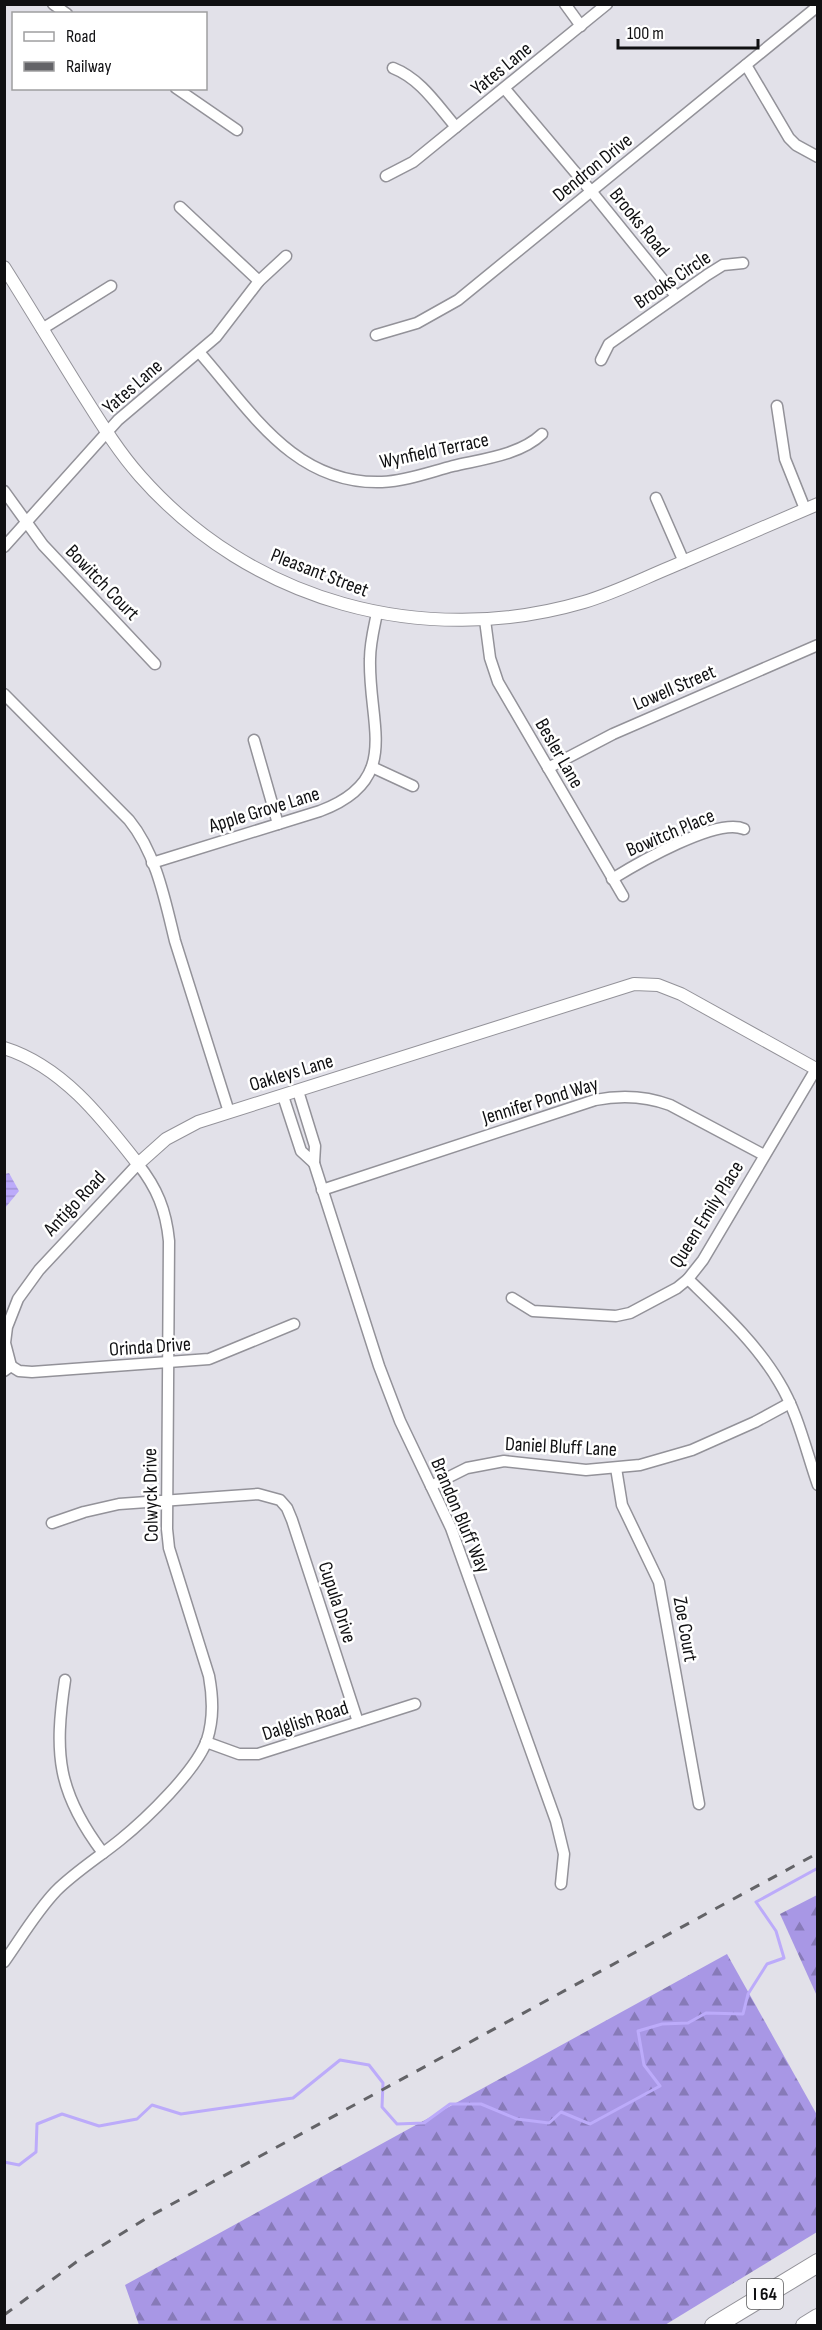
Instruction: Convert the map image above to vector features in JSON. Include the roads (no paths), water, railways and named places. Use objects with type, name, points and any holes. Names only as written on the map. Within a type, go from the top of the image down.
[{"type":"highway","name":"I 64","points":[[714,2325],[818,2263]]},
{"type":"highway","name":"I 64","points":[[805,2325],[818,2318]]},
{"type":"street","points":[[565,4],[581,26]]},
{"type":"street","name":"Yates Lane","points":[[386,176],[413,162],[607,4]]},
{"type":"street","name":"Dendron Drive","points":[[376,335],[417,323],[444,310],[818,6]]},
{"type":"street","points":[[746,65],[789,138],[796,145],[818,157]]},
{"type":"street","points":[[393,68],[407,74],[421,85],[456,127]]},
{"type":"street","name":"Brooks Road","points":[[505,89],[676,296]]},
{"type":"street","points":[[179,90],[237,130]]},
{"type":"street","points":[[180,207],[259,281]]},
{"type":"street","name":"Yates Lane","points":[[4,547],[130,409],[199,352],[223,328],[259,281],[286,256]]},
{"type":"street","name":"Brooks Circle","points":[[601,360],[609,344],[676,296],[723,265],[743,263]]},
{"type":"street","name":"Pleasant Street","points":[[4,267],[107,433],[147,484],[181,518],[209,539],[257,569],[291,586],[331,601],[377,613],[430,620],[485,620],[552,610],[584,602],[818,504]]},
{"type":"street","points":[[42,329],[111,286]]},
{"type":"street","name":"Wynfield Terrace","points":[[199,352],[285,448],[310,466],[341,478],[361,482],[402,480],[525,448],[542,434]]},
{"type":"street","points":[[777,406],[785,459],[805,509]]},
{"type":"street","name":"Bowitch Court","points":[[4,491],[43,545],[155,664]]},
{"type":"street","points":[[656,498],[684,562]]},
{"type":"street","name":"Apple Grove Lane","points":[[152,863],[338,804],[360,787],[372,767],[376,743],[370,659],[377,613]]},
{"type":"street","name":"Besler Lane","points":[[485,620],[490,658],[498,682],[623,897]]},
{"type":"street","name":"Lowell Street","points":[[548,768],[613,734],[818,645]]},
{"type":"street","name":"Oakleys Lane","points":[[4,694],[129,820],[145,844],[170,917],[174,941],[229,1112],[615,989],[641,984],[658,985],[681,993],[817,1069]]},
{"type":"street","points":[[254,740],[278,824]]},
{"type":"street","points":[[372,767],[413,786]]},
{"type":"street","name":"Bowitch Place","points":[[612,879],[660,852],[708,831],[735,826],[744,829]]},
{"type":"street","name":"Colwyck Drive","points":[[4,1048],[43,1067],[72,1088],[91,1106],[155,1186],[167,1222],[169,1240],[167,1500],[169,1548],[205,1660],[213,1697],[206,1742],[191,1766],[137,1825],[65,1882],[50,1898],[4,1962]]},
{"type":"street","name":"Queen Emily Place","points":[[512,1298],[533,1311],[616,1316],[630,1313],[677,1288],[688,1279],[703,1260],[817,1069]]},
{"type":"street","name":"Brandon Bluff Way","points":[[298,1091],[315,1146],[314,1163],[379,1366],[400,1421],[452,1528],[560,1833],[564,1854],[561,1884]]},
{"type":"street","name":"Brandon Bluff Way","points":[[283,1096],[301,1150],[314,1163]]},
{"type":"street","name":"Jennifer Pond Way","points":[[322,1190],[609,1097],[655,1100],[764,1155]]},
{"type":"street","name":"Antigo Road","points":[[8,1369],[5,1343],[7,1327],[22,1291],[39,1270],[155,1148],[178,1131],[229,1112]]},
{"type":"street","points":[[688,1279],[736,1327],[780,1383],[790,1403],[818,1485]]},
{"type":"street","name":"Orinda Drive","points":[[8,1369],[32,1372],[192,1362],[216,1357],[294,1324]]},
{"type":"street","name":"Daniel Bluff Lane","points":[[431,1486],[467,1468],[504,1461],[577,1469],[615,1468],[660,1461],[692,1450],[755,1422],[790,1403]]},
{"type":"street","name":"Zoe Court","points":[[615,1468],[622,1505],[659,1582],[699,1804]]},
{"type":"street","name":"Cupula Drive","points":[[167,1500],[258,1494],[276,1498],[287,1508],[358,1722]]},
{"type":"street","points":[[52,1523],[103,1507],[167,1500]]},
{"type":"street","points":[[65,1680],[59,1742],[62,1774],[78,1818],[103,1853]]},
{"type":"street","name":"Dalglish Road","points":[[206,1742],[240,1754],[258,1754],[415,1704]]},
{"type":"waterway","points":[[4,2162],[19,2165],[36,2152],[37,2124],[62,2114],[99,2126],[137,2119],[152,2105],[181,2114],[293,2098],[340,2060],[369,2065],[383,2083],[382,2107],[397,2124],[424,2123],[450,2104],[481,2104],[517,2119],[549,2123],[561,2112],[590,2124],[660,2086],[644,2065],[638,2031],[662,2024],[688,2023],[706,2013],[743,2014],[748,1994],[767,1964],[784,1958],[776,1931],[756,1902],[818,1868]]},
{"type":"railway","points":[[4,2315],[79,2260],[150,2216],[818,1853]]}]
